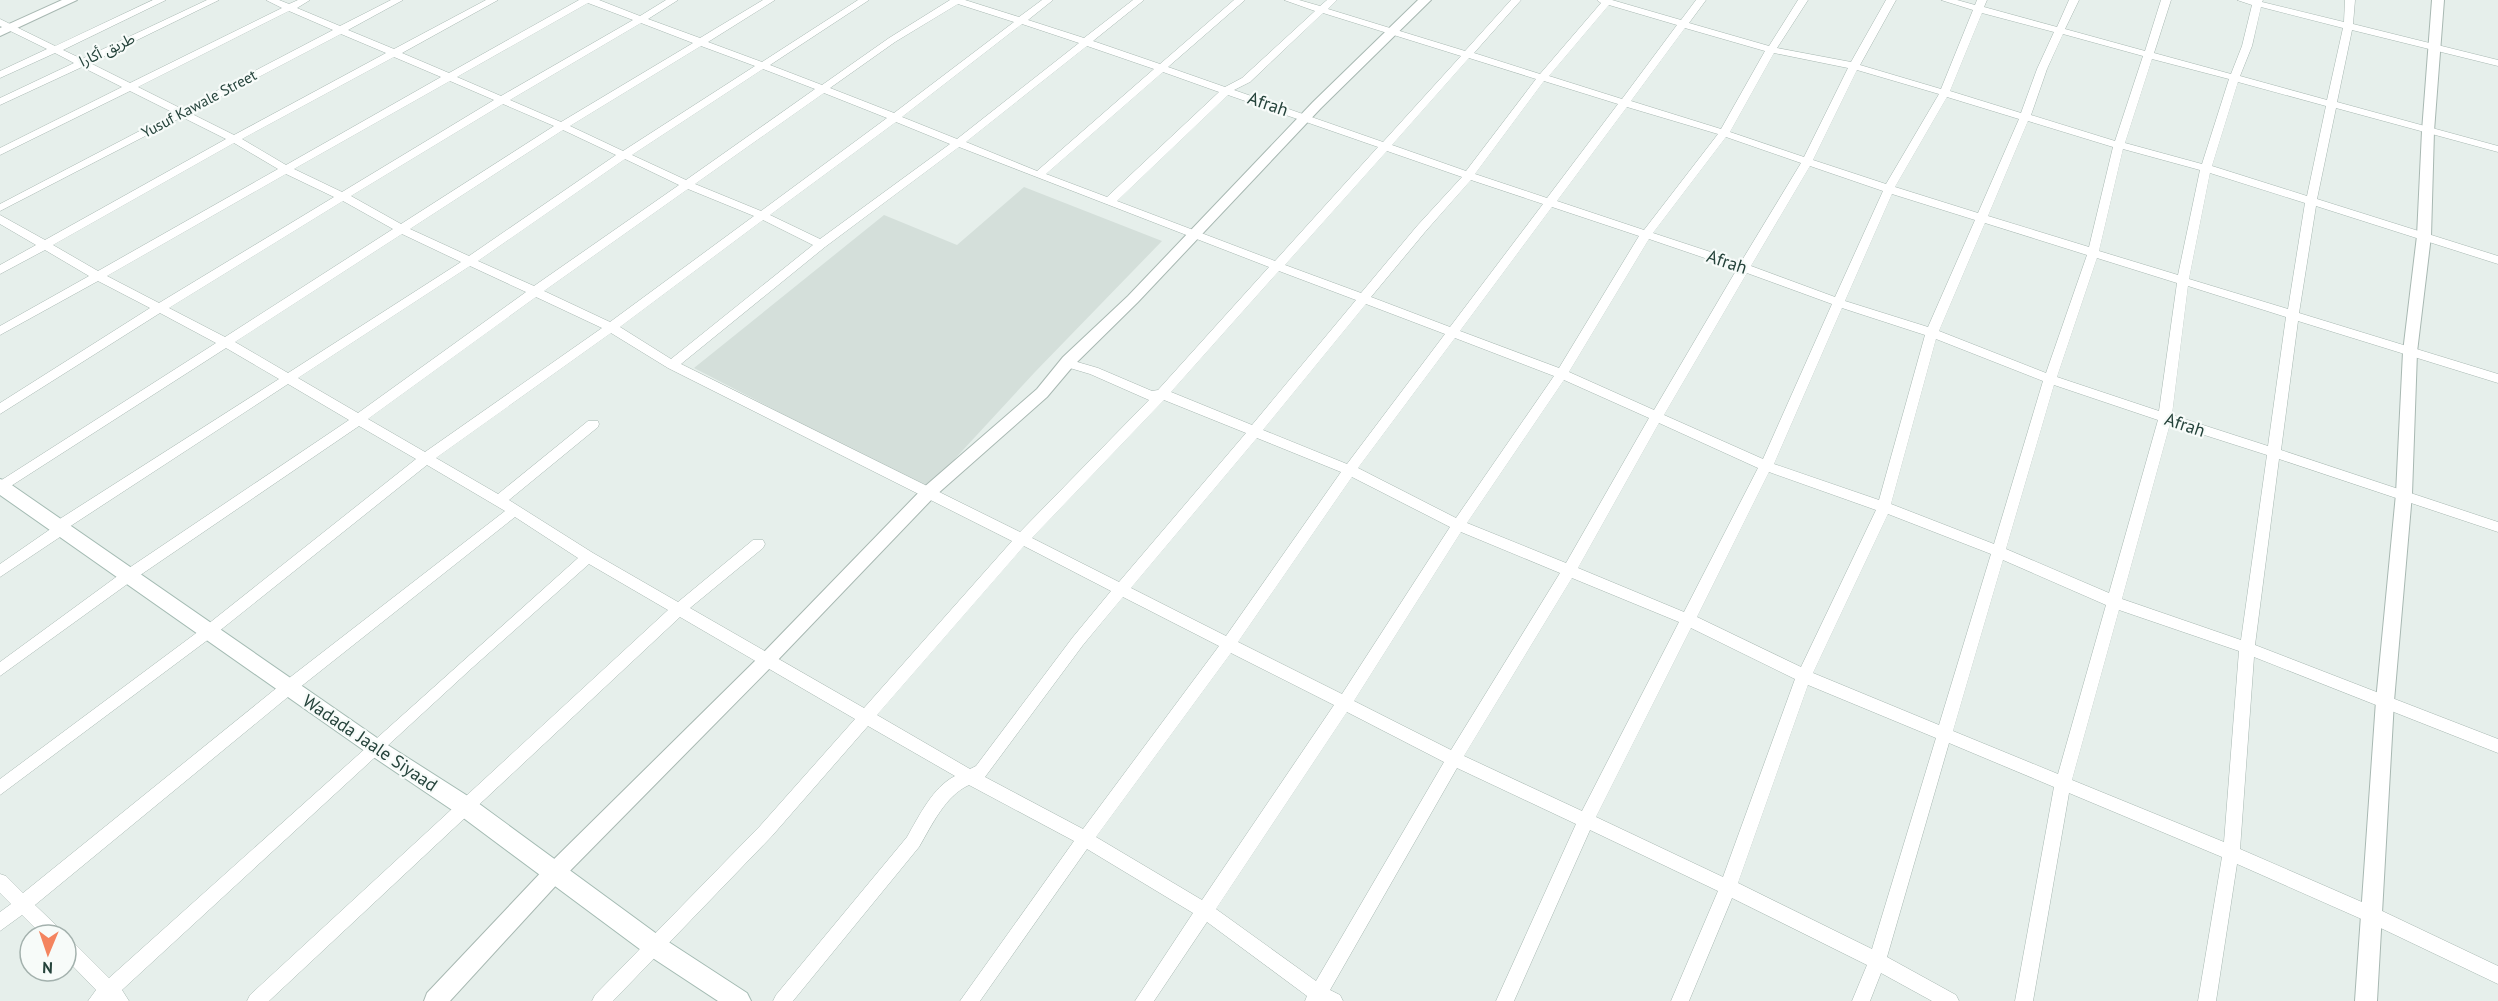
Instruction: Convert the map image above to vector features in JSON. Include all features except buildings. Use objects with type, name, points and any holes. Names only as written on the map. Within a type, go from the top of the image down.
[{"type":"main road","name":"Wadada Jaale Siyaad","points":[[0,487],[60,526],[128,576],[376,748],[466,807],[653,945],[739,1001]]},
{"type":"street","points":[[4,27],[71,0]]},
{"type":"street","points":[[0,75],[161,0]]},
{"type":"street","name":"طريق أكارا","points":[[0,102],[214,0]]},
{"type":"street","points":[[271,0],[562,126],[688,185],[761,214],[821,244]]},
{"type":"street","points":[[0,152],[305,0]]},
{"type":"street","name":"Yusuf Kawale Street","points":[[0,208],[398,0]]},
{"type":"street","points":[[0,270],[234,139],[493,0]]},
{"type":"street","points":[[0,331],[588,0],[824,89],[1038,175],[1562,374],[1766,466],[1884,507],[2000,552],[2114,602],[2247,648],[2498,746]]},
{"type":"street","points":[[0,409],[159,308],[502,100],[673,0]]},
{"type":"street","points":[[0,487],[404,230],[562,126],[770,0]]},
{"type":"street","points":[[0,571],[58,531],[60,526],[470,261],[624,155],[864,0]]},
{"type":"street","points":[[0,670],[128,576],[358,420],[534,292],[892,40],[957,0]]},
{"type":"street","name":"Afrah","points":[[957,0],[1227,90],[1645,236],[1743,267],[2164,418],[2498,526]]},
{"type":"street","points":[[0,788],[208,632],[425,459],[611,327],[894,118],[1048,0]]},
{"type":"street","points":[[672,365],[821,244],[958,143],[1138,0]]},
{"type":"street","points":[[1038,175],[1240,0]]},
{"type":"street","points":[[1289,0],[1724,134],[1980,218],[2294,313],[2498,379]]},
{"type":"street","points":[[1109,202],[1227,90],[1246,80],[1332,0]]},
{"type":"street","points":[[435,1001],[554,873],[768,659],[929,492],[1042,393],[1044,386],[1104,324],[1133,299],[1305,118],[1425,0]]},
{"type":"street","points":[[601,1001],[766,831],[1021,540],[1162,394],[1516,0]]},
{"type":"street","points":[[969,1001],[1228,645],[1350,470],[1701,0]]},
{"type":"street","points":[[1144,1001],[1345,702],[1458,525],[1562,374],[1645,236],[1724,134],[1771,50],[1803,0]]},
{"type":"street","points":[[1316,997],[1454,759],[1569,571],[1657,415],[1806,162],[1854,66],[1891,0]]},
{"type":"street","points":[[1946,0],[1980,4],[2060,31],[2148,56],[2498,149]]},
{"type":"street","points":[[1680,1001],[1728,887],[1804,676],[1884,507],[1932,333],[2073,0]]},
{"type":"street","points":[[1861,1001],[1877,961],[2050,379],[2093,253],[2119,145],[2166,0]]},
{"type":"street","points":[[2242,0],[2258,2],[2498,63]]},
{"type":"street","points":[[2207,1001],[2231,853],[2247,648],[2310,201],[2348,26],[2350,0]]},
{"type":"street","points":[[2366,1001],[2385,701],[2404,494],[2410,352],[2424,236],[2428,131],[2438,0]]},
{"type":"street","points":[[782,1001],[913,842],[929,814],[953,785],[982,771],[1050,677],[1421,229],[1470,176],[1542,79],[1604,1],[1771,50],[1854,66],[2119,145],[2206,168],[2498,260]]},
{"type":"street","points":[[2024,1001],[2063,783],[2164,418],[2183,280],[2206,168],[2234,79],[2247,46],[2258,2]]},
{"type":"street","points":[[1505,1001],[1586,820],[1766,466],[1889,189],[1944,94],[1980,4]]},
{"type":"street","points":[[4,27],[55,49],[183,113],[404,230],[611,327],[672,365],[929,492],[1454,759],[1728,887],[1877,961],[1950,1001]]},
{"type":"street","points":[[0,219],[96,275],[227,343],[515,510],[588,557],[768,659],[866,718],[1085,839],[1204,910],[1316,997],[1334,1001]]},
{"type":"street","points":[[1067,363],[1094,371],[1150,396],[1162,394],[1350,470],[1458,525],[1689,620],[1804,676],[1943,735],[2231,853],[2372,915],[2498,975]]},
{"type":"street","points":[[499,501],[593,424]]},
{"type":"street","points":[[0,923],[289,687],[515,510]]},
{"type":"street","points":[[256,1001],[679,609],[758,544]]},
{"type":"street","points":[[78,961],[109,998],[376,748],[588,557]]},
{"type":"street","points":[[0,882],[42,923]]},
{"type":"shaded area","points":[[1024,187],[1162,241],[1035,372],[927,489],[694,368],[884,215],[957,245]]}]
